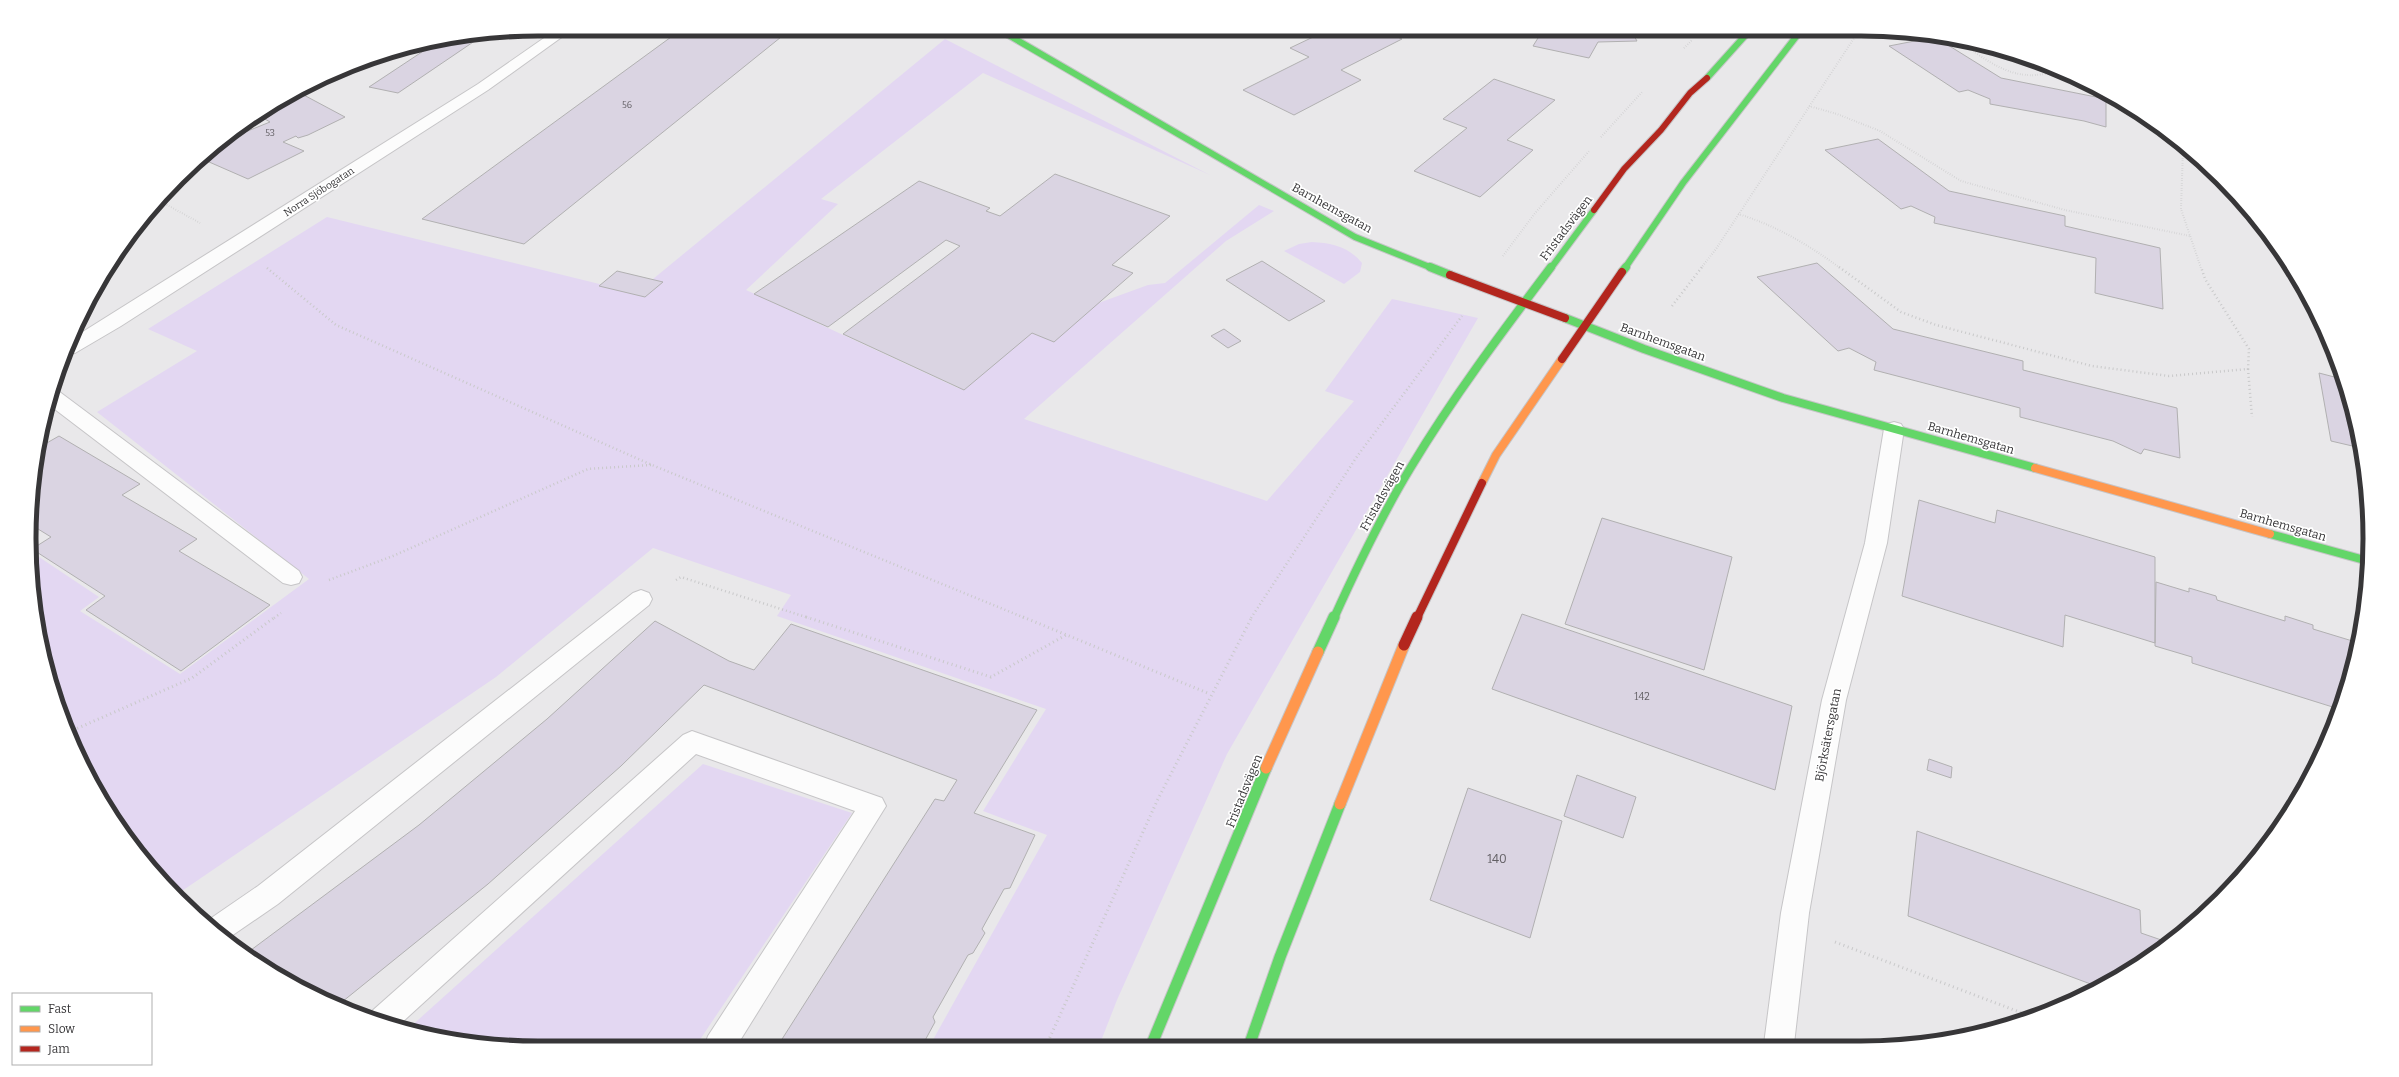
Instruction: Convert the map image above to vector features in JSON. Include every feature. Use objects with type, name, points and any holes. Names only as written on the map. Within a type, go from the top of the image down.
[{"type":"street","name":"Norra Sjöbogatan","points":[[74,345],[114,322],[483,87],[556,36]]},
{"type":"street","name":"Barnhemsgatan","points":[[1010,36],[1355,237],[1434,269],[1584,326],[1783,398],[2362,559]]},
{"type":"street","name":"Fristadsvägen","points":[[1153,1041],[1289,713],[1363,556],[1425,444],[1524,302],[1624,169],[1661,130],[1690,93],[1717,69],[1744,36]]},
{"type":"street","points":[[1251,1041],[1280,957],[1393,669],[1496,455],[1683,183],[1797,36]]},
{"type":"street","points":[[56,400],[291,577]]},
{"type":"street","name":"Björksätersgatan","points":[[1778,1041],[1793,926],[1834,700],[1876,543],[1894,429]]},
{"type":"street","points":[[221,927],[268,895],[641,599]]},
{"type":"street","points":[[386,1017],[692,742],[873,806],[723,1041]]},
{"type":"path","points":[[1672,306],[1716,249],[1855,36]]},
{"type":"path","points":[[1971,49],[1987,62],[2005,70],[2035,76],[2050,73]]},
{"type":"path","points":[[1809,106],[1837,114],[1880,131],[1961,181],[2065,210],[2190,236]]},
{"type":"path","points":[[2184,154],[2181,209],[2205,279],[2249,349],[2248,369],[2252,416]]},
{"type":"path","points":[[164,203],[237,244],[336,325],[652,465],[1210,694]]},
{"type":"path","points":[[1738,214],[1762,221],[1821,254],[1901,312],[1936,326],[2002,344],[2100,367],[2169,376],[2248,369]]},
{"type":"path","points":[[1048,1041],[1157,800],[1246,626],[1358,455],[1451,333],[1512,244]]},
{"type":"path","points":[[327,581],[393,556],[588,469],[652,465]]},
{"type":"path","points":[[641,599],[681,577],[991,677],[1066,635]]},
{"type":"path","points":[[74,730],[192,678],[288,608]]},
{"type":"path","points":[[1793,926],[1938,979],[2024,1013]]},
{"type":"shaded area","points":[[945,39],[1210,175],[983,73],[821,199],[838,204],[746,290],[958,388],[1027,329],[1148,285],[1165,283],[1259,205],[1274,211],[1226,241],[1024,419],[1267,501],[1354,401],[1325,391],[1392,299],[1478,318],[1227,754],[1117,1000],[1101,1041],[932,1041],[1047,835],[983,811],[1046,709],[777,616],[791,595],[653,548],[496,677],[181,892],[140,844],[103,790],[74,731],[53,669],[40,604],[37,555],[99,597],[80,611],[180,674],[309,579],[97,412],[197,351],[148,329],[327,217],[636,293]]},
{"type":"shaded area","points":[[1312,242],[1326,243],[1340,247],[1352,253],[1362,263],[1360,272],[1344,284],[1284,251],[1299,244]]},
{"type":"shaded area","points":[[703,764],[852,813],[699,1041],[506,1040],[473,1037],[412,1025]]},
{"type":"building","points":[[672,36],[782,36],[524,244],[422,219]]},
{"type":"building","points":[[1315,36],[1395,36],[1402,39],[1341,70],[1361,80],[1294,115],[1243,90],[1309,57],[1290,48]]},
{"type":"building","points":[[1539,36],[1634,36],[1637,41],[1598,42],[1589,58],[1533,46]]},
{"type":"building","points":[[477,40],[398,93],[369,87],[426,49]]},
{"type":"building","points":[[1922,40],[1946,44],[2001,78],[2103,98],[2106,100],[2106,127],[2084,121],[1990,104],[1990,99],[1968,90],[1959,92],[1889,46]]},
{"type":"building","points":[[1494,79],[1555,100],[1507,140],[1533,150],[1480,197],[1414,171],[1467,128],[1443,119]]},
{"type":"building","points":[[303,95],[345,117],[308,135],[298,138],[296,136],[283,142],[304,151],[248,179],[207,161],[242,133],[270,122],[263,118]]},
{"type":"building","points":[[1878,139],[1949,191],[2065,216],[2065,226],[2160,248],[2163,309],[2095,293],[2096,258],[1934,223],[1935,217],[1911,206],[1901,209],[1825,150]]},
{"type":"building","points":[[1055,174],[1170,216],[1112,265],[1133,273],[1054,342],[1032,333],[964,390],[843,334],[960,246],[946,240],[828,327],[754,294],[919,181],[990,208],[986,211],[1000,216]]},
{"type":"building","points":[[1262,261],[1325,301],[1289,321],[1226,280]]},
{"type":"building","points":[[1817,263],[1893,329],[2023,361],[2023,370],[2177,408],[2180,458],[2144,449],[2141,454],[2113,441],[2020,417],[2020,408],[1874,370],[1876,362],[1849,348],[1838,351],[1757,277]]},
{"type":"building","points":[[617,271],[663,282],[645,297],[599,286]]},
{"type":"building","points":[[1224,329],[1241,341],[1228,348],[1211,336]]},
{"type":"building","points":[[2319,373],[2336,377],[2346,408],[2354,446],[2331,441]]},
{"type":"building","points":[[59,436],[140,484],[122,495],[197,539],[179,551],[270,605],[181,671],[86,610],[105,596],[36,552],[36,546],[51,537],[36,528],[40,473],[45,444]]},
{"type":"building","points":[[1919,500],[1995,523],[1997,510],[2155,557],[2155,643],[2065,615],[2063,647],[1902,596]]},
{"type":"building","points":[[1602,518],[1732,557],[1704,670],[1565,624]]},
{"type":"building","points":[[2156,582],[2189,592],[2189,588],[2216,596],[2217,600],[2285,621],[2285,616],[2313,625],[2313,629],[2352,641],[2346,669],[2333,707],[2192,663],[2192,657],[2155,646]]},
{"type":"building","points":[[1522,614],[1792,706],[1775,790],[1492,689]]},
{"type":"building","points":[[655,621],[729,661],[754,670],[791,624],[1037,710],[974,813],[1035,835],[1010,888],[1004,889],[982,929],[985,933],[973,953],[968,955],[933,1017],[935,1022],[925,1041],[781,1041],[935,799],[944,801],[957,780],[704,685],[621,766],[488,884],[343,1001],[287,974],[251,950],[419,825],[547,719]]},
{"type":"building","points":[[1929,759],[1952,767],[1951,778],[1927,770]]},
{"type":"building","points":[[1577,775],[1636,797],[1623,838],[1564,816]]},
{"type":"building","points":[[1468,788],[1562,821],[1530,938],[1430,900]]},
{"type":"building","points":[[1917,831],[2140,910],[2141,933],[2162,940],[2112,974],[2092,984],[1908,916]]},
{"type":"traffic: fast","points":[[1010,36],[1355,237],[1450,275]]},
{"type":"traffic: fast","points":[[1707,78],[1745,36]]},
{"type":"traffic: fast","points":[[1622,272],[1683,183],[1797,36]]},
{"type":"traffic: fast","points":[[1318,652],[1368,546],[1411,468],[1466,383],[1594,210]]},
{"type":"traffic: fast","points":[[1565,318],[1644,349],[1783,398],[2035,468]]},
{"type":"traffic: fast","points":[[2270,534],[2362,559]]},
{"type":"traffic: fast","points":[[1153,1041],[1266,768]]},
{"type":"traffic: fast","points":[[1251,1041],[1280,957],[1340,804]]},
{"type":"traffic: slow","points":[[1482,483],[1496,455],[1562,359]]},
{"type":"traffic: slow","points":[[2035,468],[2270,534]]},
{"type":"traffic: slow","points":[[1340,804],[1404,645]]},
{"type":"traffic: slow","points":[[1266,768],[1318,652]]},
{"type":"traffic: jam","points":[[1594,210],[1624,169],[1661,130],[1690,93],[1707,78]]},
{"type":"traffic: jam","points":[[1562,359],[1622,272]]},
{"type":"traffic: jam","points":[[1450,275],[1565,318]]},
{"type":"traffic: jam","points":[[1404,645],[1482,483]]}]
